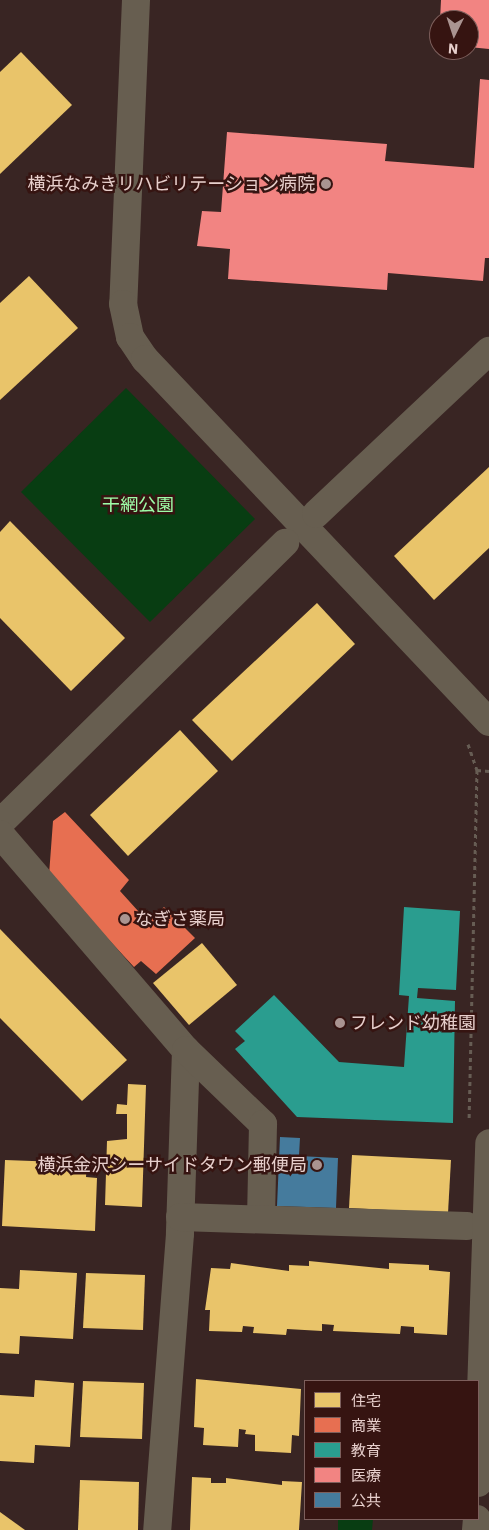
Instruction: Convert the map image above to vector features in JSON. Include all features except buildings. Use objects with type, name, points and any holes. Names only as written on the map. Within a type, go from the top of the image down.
[{"type":"street","points":[[136,0],[123,304],[130,337],[145,359],[489,722]]},
{"type":"street","points":[[316,514],[489,351]]},
{"type":"street","points":[[0,823],[285,543]]},
{"type":"street","points":[[0,834],[186,1050],[263,1124],[261,1219]]},
{"type":"street","points":[[157,1530],[180,1216],[186,1050]]},
{"type":"street","points":[[478,1380],[479,1135]]},
{"type":"street","points":[[180,1216],[467,1226]]},
{"type":"path","points":[[466,741],[477,770],[479,1135]]},
{"type":"path","points":[[477,770],[489,771]]},
{"type":"green space","name":"干網公園","points":[[126,388],[255,519],[150,622],[21,492]]},
{"type":"green space","points":[[338,1520],[373,1520],[372,1530],[338,1530]]},
{"type":"place","name":"横浜なみきリハビリテーション病院","points":[[326,184]]},
{"type":"place","name":"なぎさ薬局","points":[[125,919]]},
{"type":"place","name":"フレンド幼稚園","points":[[340,1023]]},
{"type":"place","name":"横浜金沢シーサイドタウン郵便局","points":[[317,1165]]}]
